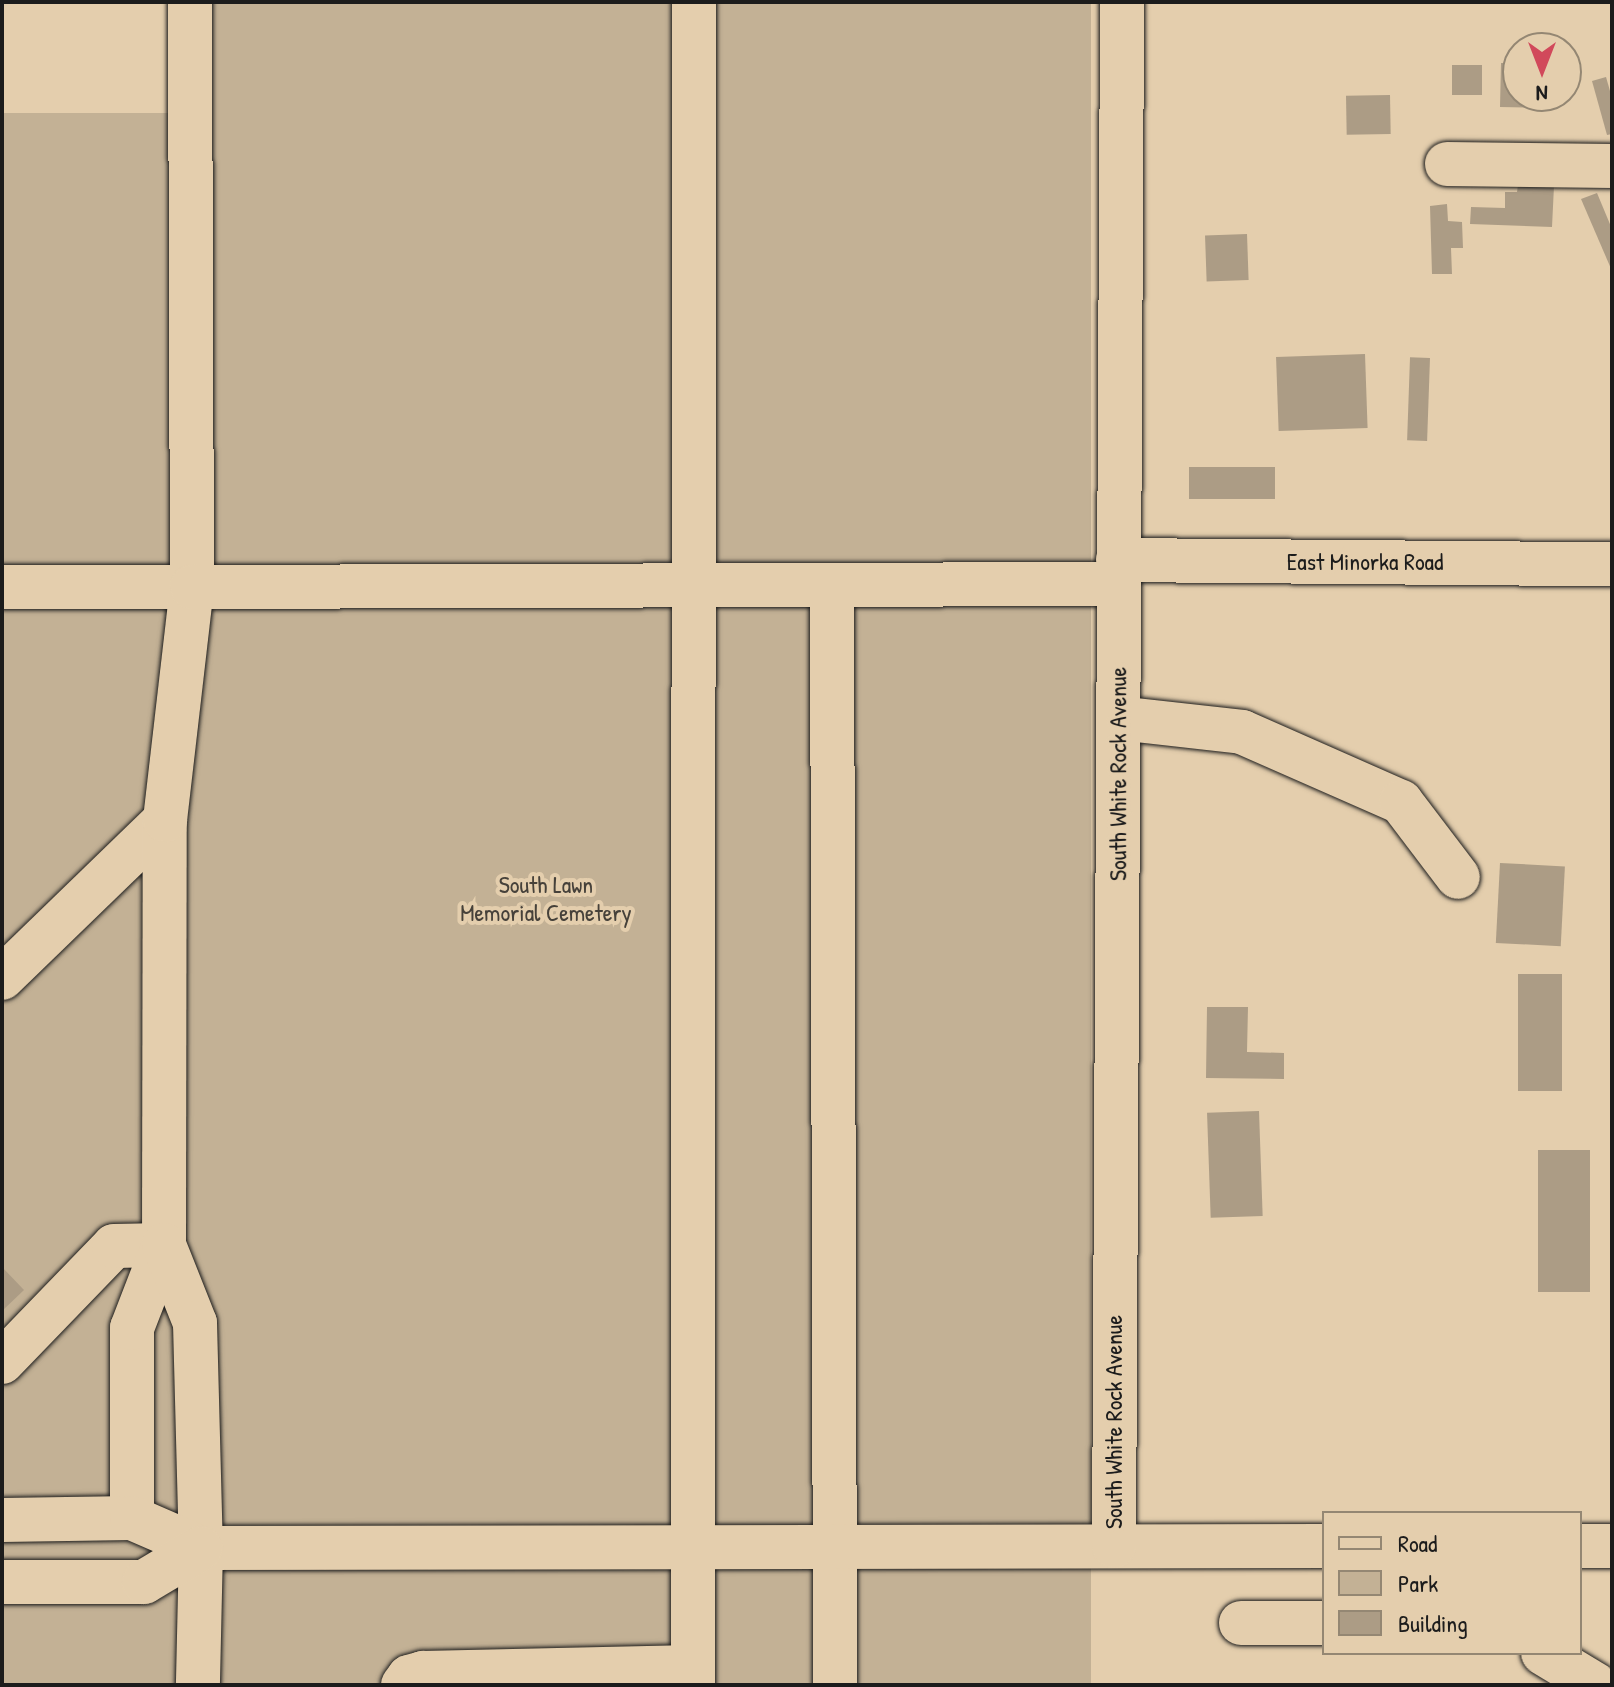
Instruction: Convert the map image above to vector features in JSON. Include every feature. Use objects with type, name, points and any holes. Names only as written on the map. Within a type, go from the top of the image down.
[{"type":"street","points":[[132,1518],[132,1328],[164,1245],[165,820],[192,587],[190,2]]},
{"type":"street","points":[[403,1685],[409,1677],[423,1673],[693,1676],[694,2]]},
{"type":"street","name":"South White Rock Avenue","points":[[1114,1546],[1122,2]]},
{"type":"street","points":[[1447,164],[1612,166]]},
{"type":"street","name":"East Minorka Road","points":[[2,587],[832,585],[1118,572],[1612,564]]},
{"type":"street","points":[[832,585],[835,1685]]},
{"type":"street","points":[[1118,718],[1242,732],[1401,802],[1458,877]]},
{"type":"street","points":[[2,978],[165,820]]},
{"type":"street","points":[[2,1362],[114,1246],[164,1245]]},
{"type":"street","points":[[164,1245],[195,1323],[201,1548],[198,1685]]},
{"type":"street","points":[[2,1520],[132,1518],[201,1548],[1322,1546]]},
{"type":"street","points":[[1582,1546],[1612,1546]]},
{"type":"street","points":[[2,1582],[144,1582],[201,1548]]},
{"type":"street","points":[[1241,1623],[1322,1623]]},
{"type":"street","points":[[1546,1655],[1596,1685]]},
{"type":"green space","name":"South Lawn Memorial Cemetery","points":[[168,2],[1091,2],[1091,1685],[2,1685],[2,113],[168,113]]},
{"type":"building","points":[[1501,63],[1502,63],[1502,107]]},
{"type":"building","points":[[1452,65],[1482,65],[1482,95],[1452,95]]},
{"type":"building","points":[[1606,77],[1612,98],[1612,134],[1607,135],[1592,81]]},
{"type":"building","points":[[1390,95],[1391,134],[1347,135],[1346,96]]},
{"type":"building","points":[[1518,185],[1554,186],[1552,227],[1470,224],[1471,207],[1505,208],[1505,192],[1517,192]]},
{"type":"building","points":[[1597,193],[1612,229],[1612,271],[1581,199]]},
{"type":"building","points":[[1447,204],[1448,221],[1462,222],[1463,248],[1451,248],[1452,274],[1432,274],[1430,206]]},
{"type":"building","points":[[1247,234],[1249,280],[1207,281],[1205,235]]},
{"type":"building","points":[[1365,354],[1368,428],[1279,431],[1276,357]]},
{"type":"building","points":[[1410,357],[1430,358],[1427,441],[1407,440]]},
{"type":"building","points":[[1189,467],[1275,467],[1275,499],[1189,499]]},
{"type":"building","points":[[1500,863],[1565,866],[1561,946],[1496,943]]},
{"type":"building","points":[[1518,974],[1562,974],[1562,1091],[1518,1091]]},
{"type":"building","points":[[1207,1007],[1248,1007],[1247,1052],[1284,1053],[1284,1079],[1206,1078]]},
{"type":"building","points":[[1259,1111],[1263,1216],[1211,1218],[1207,1113]]},
{"type":"building","points":[[1538,1150],[1590,1150],[1590,1292],[1538,1292]]},
{"type":"building","points":[[2,1267],[24,1290],[2,1311]]}]
